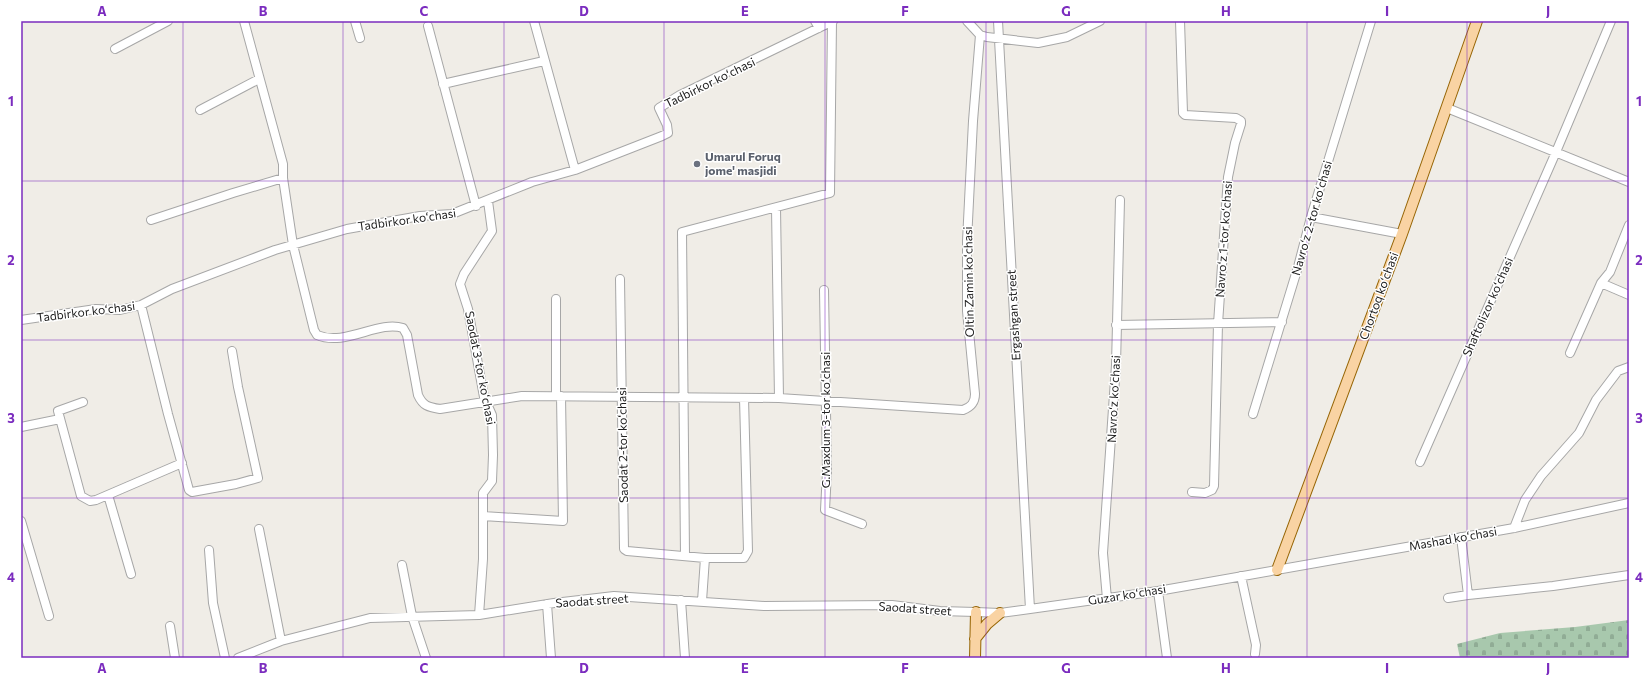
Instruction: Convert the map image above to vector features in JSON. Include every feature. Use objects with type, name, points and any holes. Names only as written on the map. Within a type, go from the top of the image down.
[{"type":"main road","name":"Chortoq koʻchasi","points":[[1277,570],[1402,234],[1477,21]]},
{"type":"main road","points":[[975,658],[976,612]]},
{"type":"main road","points":[[975,638],[987,624],[1000,613]]},
{"type":"street","points":[[115,49],[168,21]]},
{"type":"street","points":[[244,21],[259,79],[276,132],[283,164],[283,178],[293,245],[314,330],[317,334],[332,339],[392,326],[403,328],[407,335],[418,395],[422,404],[429,407],[440,408],[522,396],[779,398],[826,400]]},
{"type":"street","points":[[356,21],[360,38]]},
{"type":"street","points":[[534,21],[575,170]]},
{"type":"street","points":[[744,398],[748,551],[744,558],[704,558],[685,556],[682,232],[830,193],[833,21]]},
{"type":"street","name":"Tadbirkor koʻchasi","points":[[21,320],[96,309],[120,310],[141,305],[172,289],[275,250],[347,229],[420,216],[452,214],[476,206],[532,182],[575,170],[668,133],[667,125],[659,108],[680,95],[817,25],[833,21]]},
{"type":"street","points":[[967,21],[980,35],[999,40],[1038,43],[1072,35],[1100,21]]},
{"type":"street","name":"Ergashgan street","points":[[998,21],[1030,609]]},
{"type":"street","name":"Navroʻz 1-tor koʻchasi","points":[[1180,21],[1183,113],[1186,115],[1236,118],[1241,121],[1228,177],[1218,324],[1214,486],[1212,490],[1205,493],[1192,492]]},
{"type":"street","name":"Navroʻz 2-tor koʻchasi","points":[[1253,414],[1282,322],[1311,216],[1371,21]]},
{"type":"street","name":"Shaftolizor koʻchasi","points":[[1420,462],[1556,152],[1611,21]]},
{"type":"street","points":[[428,26],[476,206]]},
{"type":"street","name":"Oltin Zamin koʻchasi","points":[[826,400],[963,410],[969,407],[975,399],[968,311],[967,241],[972,137],[980,35]]},
{"type":"street","points":[[443,84],[544,61]]},
{"type":"street","points":[[200,110],[259,79]]},
{"type":"street","points":[[1447,108],[1629,182]]},
{"type":"street","points":[[151,220],[283,178]]},
{"type":"street","name":"Navroʻz koʻchasi","points":[[1107,599],[1104,553],[1116,373],[1120,200]]},
{"type":"street","name":"Saodat 3-tor koʻchasi","points":[[479,615],[484,516],[483,493],[492,481],[492,415],[486,401],[477,364],[468,309],[460,284],[464,274],[492,231],[488,201]]},
{"type":"street","points":[[776,208],[779,398]]},
{"type":"street","points":[[1311,216],[1402,234]]},
{"type":"street","points":[[1570,353],[1601,283],[1610,272],[1629,225]]},
{"type":"street","name":"Saodat 2-tor koʻchasi","points":[[620,279],[624,549],[630,552],[685,556]]},
{"type":"street","points":[[1601,283],[1629,295]]},
{"type":"street","name":"G.Maxdum 3-tor koʻchasi","points":[[824,290],[826,400],[825,510],[862,524]]},
{"type":"street","points":[[484,516],[563,521],[556,299]]},
{"type":"street","points":[[141,305],[168,414],[189,490],[192,492],[236,484],[258,478],[238,387],[232,351]]},
{"type":"street","points":[[1116,325],[1282,322]]},
{"type":"street","points":[[1514,528],[1525,500],[1540,476],[1580,433],[1596,400],[1618,371],[1629,367]]},
{"type":"street","points":[[83,402],[59,409],[60,419],[81,496],[90,501],[108,495],[182,463]]},
{"type":"street","points":[[21,427],[60,419]]},
{"type":"street","points":[[108,495],[131,574]]},
{"type":"street","name":"Mashad koʻchasi","points":[[1277,570],[1514,528],[1629,503]]},
{"type":"street","points":[[21,520],[49,616]]},
{"type":"street","points":[[259,529],[281,641]]},
{"type":"street","points":[[1460,538],[1468,595]]},
{"type":"street","points":[[209,550],[212,597],[225,658]]},
{"type":"street","points":[[702,602],[704,558]]},
{"type":"street","points":[[402,565],[412,616],[426,658]]},
{"type":"street","name":"Guzar koʻchasi","points":[[976,612],[1000,613],[1107,599],[1277,570]]},
{"type":"street","points":[[1448,598],[1553,586],[1629,575]]},
{"type":"street","points":[[1241,576],[1256,645],[1255,654]]},
{"type":"street","points":[[1158,590],[1166,658]]},
{"type":"street","name":"Saodat street","points":[[238,658],[252,655],[281,641],[370,618],[479,615],[547,604],[614,596],[764,606],[892,605],[940,611],[976,612]]},
{"type":"street","points":[[681,600],[685,658]]},
{"type":"street","points":[[547,604],[551,658]]},
{"type":"street","points":[[170,626],[174,658]]},
{"type":"green space","points":[[1629,620],[1629,658],[1460,658],[1457,644],[1500,633],[1575,627]]},
{"type":"place","name":"Umarul Foruq jome' masjidi","points":[[697,164]]}]
